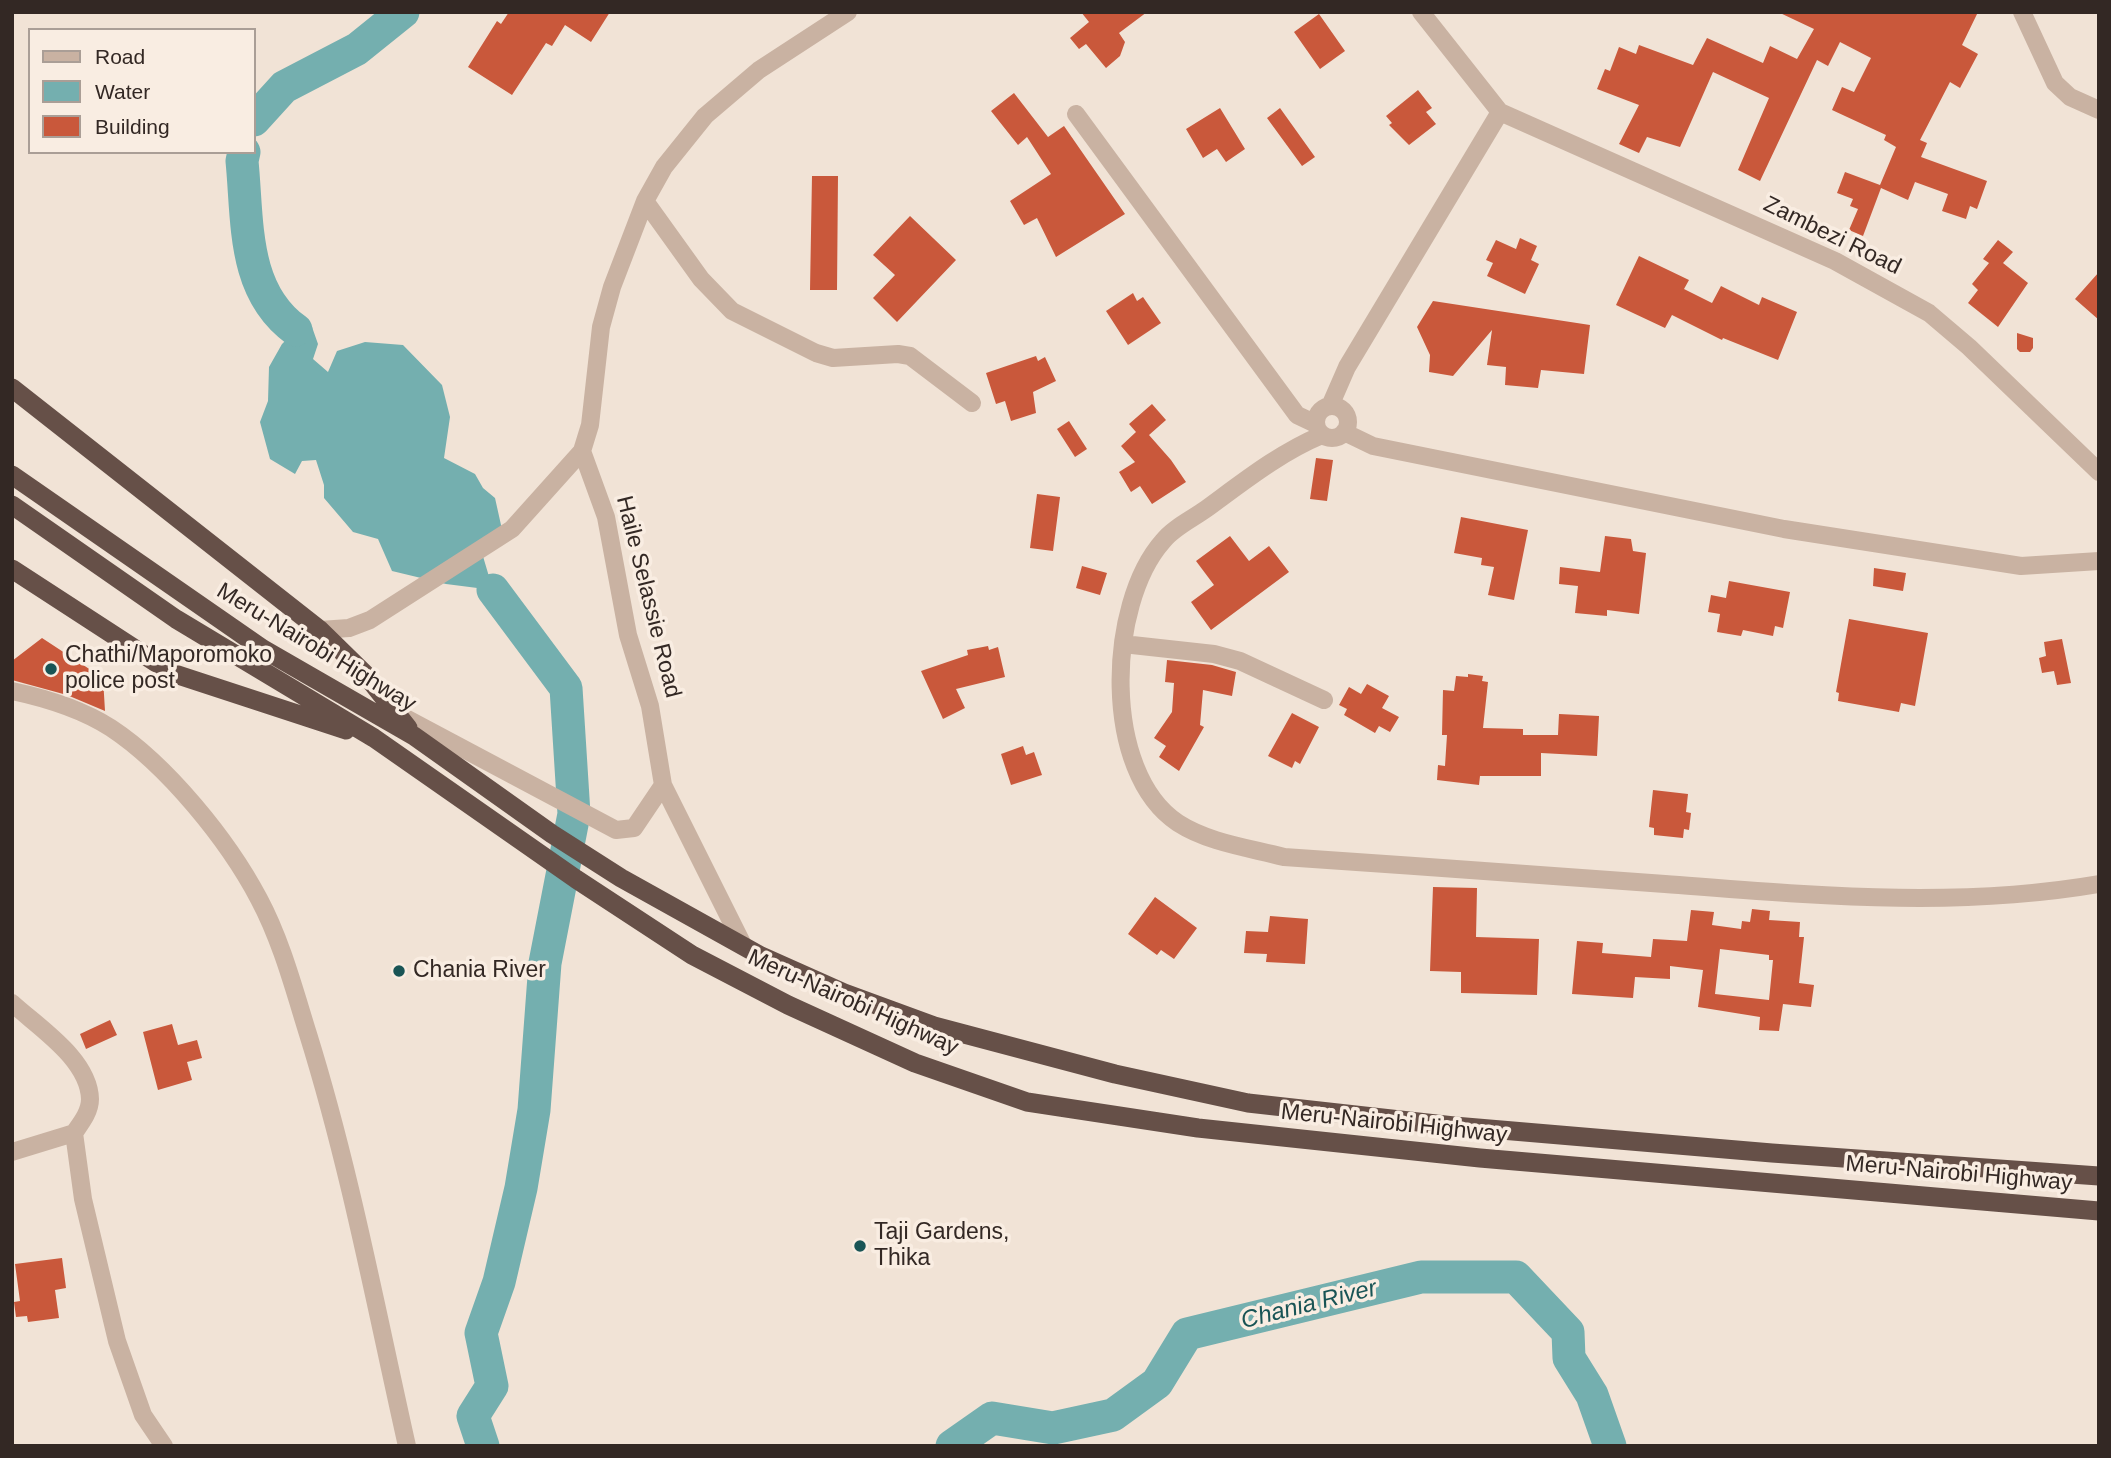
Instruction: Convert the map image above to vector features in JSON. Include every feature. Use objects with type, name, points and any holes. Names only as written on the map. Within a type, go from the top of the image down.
[{"type":"highway","points":[[12,388],[320,630],[366,675],[414,736]]},
{"type":"highway","name":"Meru-Nairobi Highway","points":[[12,475],[263,649],[414,736],[552,834],[621,878],[742,943],[761,956],[844,993],[934,1026],[1115,1074],[1248,1103],[1454,1126],[2099,1176]]},
{"type":"highway","name":"Meru-Nairobi Highway","points":[[12,505],[176,619],[374,738],[692,955],[788,1004],[915,1063],[1027,1101],[1198,1128],[1480,1158],[2099,1211]]},
{"type":"highway","points":[[12,569],[172,673],[374,738]]},
{"type":"street","points":[[320,630],[349,628],[370,620],[512,529],[582,451],[590,425],[601,327],[612,287],[645,201],[664,167],[705,116],[760,69],[848,12]]},
{"type":"street","points":[[1319,429],[1319,412],[1330,406],[1348,367],[1500,112],[1421,12]]},
{"type":"street","points":[[2022,12],[2055,83],[2070,97],[2099,110]]},
{"type":"street","name":"Zambezi Road","points":[[1500,112],[1835,261],[1928,313],[1969,347],[2099,472]]},
{"type":"street","points":[[1076,114],[1297,415],[1333,438],[1344,432]]},
{"type":"street","points":[[645,201],[701,279],[732,310],[833,358],[898,354],[910,356],[972,403]]},
{"type":"street","points":[[1330,406],[1345,414],[1344,432]]},
{"type":"street","points":[[1319,429],[1163,540],[1138,578],[1123,643],[1121,696],[1126,743],[1151,795],[1178,823],[1219,841],[1284,856],[1856,899],[1970,900],[2099,884]]},
{"type":"street","points":[[1344,432],[1373,446],[1784,529],[2021,566],[2099,561]]},
{"type":"street","name":"Haile Selassie Road","points":[[582,451],[606,517],[628,635],[650,706],[663,785],[742,943]]},
{"type":"street","points":[[1123,643],[1214,654],[1240,661],[1324,700]]},
{"type":"street","points":[[12,691],[42,698],[110,728],[120,736],[165,774],[220,835],[260,900],[291,980],[337,1126],[407,1446]]},
{"type":"street","points":[[396,713],[558,797],[608,827],[621,831],[634,828],[663,785]]},
{"type":"street","points":[[12,1003],[72,1059],[87,1084],[90,1100],[85,1117],[74,1133],[12,1152]]},
{"type":"street","points":[[74,1133],[83,1199],[117,1341],[143,1415],[164,1446]]},
{"type":"water","points":[[312,327],[318,344],[313,359],[328,372],[337,351],[365,342],[403,345],[442,385],[450,417],[444,458],[475,474],[483,488],[495,498],[503,534],[482,553],[493,590],[446,584],[392,571],[378,539],[353,532],[324,498],[324,485],[316,460],[302,461],[295,474],[270,459],[260,422],[268,401],[269,367],[282,344],[296,330]]},
{"type":"building","points":[[509,12],[610,12],[591,42],[565,25],[552,46],[546,43],[512,95],[468,67],[497,21],[501,24]]},
{"type":"building","points":[[1081,12],[1147,12],[1119,33],[1125,42],[1120,56],[1106,68],[1086,44],[1079,49],[1070,38],[1089,22]]},
{"type":"building","points":[[1778,12],[1978,12],[1962,45],[1978,54],[1960,88],[1950,82],[1920,140],[1927,143],[1921,157],[1987,181],[1977,209],[1970,206],[1966,219],[1942,211],[1948,194],[1915,182],[1908,200],[1881,188],[1863,236],[1849,230],[1858,209],[1850,206],[1853,199],[1837,193],[1845,172],[1880,185],[1896,147],[1884,140],[1886,135],[1832,110],[1842,87],[1854,92],[1871,58],[1840,42],[1828,66],[1817,60],[1760,181],[1738,170],[1769,98],[1713,72],[1680,147],[1647,137],[1639,153],[1619,144],[1639,105],[1597,89],[1605,69],[1610,71],[1619,47],[1636,54],[1639,45],[1693,65],[1707,38],[1763,63],[1770,46],[1797,59],[1814,29]]},
{"type":"building","points":[[1319,14],[1345,51],[1320,69],[1294,32]]},
{"type":"building","points":[[1418,90],[1432,108],[1426,112],[1436,124],[1409,145],[1389,125],[1392,123],[1386,116]]},
{"type":"building","points":[[1014,93],[1048,137],[1064,126],[1125,214],[1056,257],[1037,218],[1024,225],[1010,201],[1051,174],[1027,137],[1018,145],[991,111]]},
{"type":"building","points":[[1220,108],[1245,149],[1226,162],[1217,149],[1203,158],[1186,129]]},
{"type":"building","points":[[1280,108],[1315,157],[1302,166],[1267,118]]},
{"type":"building","points":[[812,176],[838,176],[837,290],[810,290]]},
{"type":"building","points":[[910,216],[956,260],[897,322],[873,298],[895,275],[873,255]]},
{"type":"building","points":[[1520,238],[1537,246],[1531,260],[1539,264],[1525,294],[1487,276],[1493,263],[1486,260],[1496,240],[1516,249]]},
{"type":"building","points":[[1998,240],[2013,252],[2003,263],[2028,283],[1998,327],[1968,303],[1978,290],[1972,284],[1989,263],[1983,259]]},
{"type":"building","points":[[1639,256],[1689,280],[1684,289],[1712,303],[1721,286],[1759,305],[1762,297],[1797,312],[1778,360],[1723,338],[1722,340],[1672,315],[1665,328],[1616,305]]},
{"type":"building","points":[[2099,272],[2099,320],[2075,299]]},
{"type":"building","points":[[1133,293],[1137,301],[1143,297],[1161,323],[1128,345],[1106,311]]},
{"type":"building","points":[[1433,301],[1590,325],[1584,374],[1541,370],[1538,388],[1505,385],[1506,367],[1487,365],[1492,330],[1453,376],[1429,372],[1430,355],[1417,327]]},
{"type":"building","points":[[2017,333],[2033,338],[2030,352],[2020,352],[2017,349]]},
{"type":"building","points":[[1036,356],[1038,361],[1045,357],[1056,381],[1033,392],[1036,413],[1011,421],[1005,401],[996,404],[986,373]]},
{"type":"building","points":[[1152,404],[1166,420],[1149,435],[1186,482],[1152,504],[1140,486],[1131,492],[1119,472],[1135,462],[1121,446],[1136,432],[1129,424]]},
{"type":"building","points":[[1069,421],[1087,449],[1075,457],[1057,429]]},
{"type":"building","points":[[1316,458],[1333,460],[1327,501],[1310,499]]},
{"type":"building","points":[[1037,494],[1060,497],[1053,551],[1030,548]]},
{"type":"building","points":[[1461,517],[1528,530],[1514,600],[1488,595],[1494,567],[1481,565],[1482,558],[1454,553]]},
{"type":"building","points":[[1230,536],[1249,561],[1269,546],[1289,572],[1211,630],[1191,602],[1214,585],[1196,561]]},
{"type":"building","points":[[1605,536],[1631,539],[1633,551],[1646,553],[1639,614],[1607,610],[1607,616],[1575,613],[1578,586],[1559,584],[1560,567],[1600,572]]},
{"type":"building","points":[[1082,566],[1107,573],[1100,595],[1076,588]]},
{"type":"building","points":[[1874,568],[1906,573],[1903,591],[1873,586]]},
{"type":"building","points":[[1729,581],[1790,592],[1783,628],[1775,626],[1773,636],[1743,630],[1741,636],[1717,632],[1720,614],[1708,612],[1711,595],[1726,598]]},
{"type":"building","points":[[1849,619],[1928,633],[1915,706],[1901,703],[1899,712],[1838,701],[1839,693],[1836,692]]},
{"type":"building","name":"Chathi/Maporomoko police post","points":[[42,638],[103,678],[105,711],[67,695],[12,680],[12,661]]},
{"type":"building","points":[[2062,639],[2071,683],[2057,685],[2054,671],[2042,673],[2039,658],[2046,656],[2044,642]]},
{"type":"building","points":[[988,646],[989,650],[998,647],[1005,677],[956,689],[965,708],[943,719],[921,671],[968,655],[967,650]]},
{"type":"building","points":[[1167,660],[1212,665],[1236,672],[1232,696],[1203,690],[1200,725],[1204,727],[1179,771],[1159,757],[1166,746],[1154,738],[1172,712],[1174,683],[1165,682]]},
{"type":"building","points":[[1468,674],[1483,676],[1482,681],[1488,682],[1483,728],[1523,729],[1523,735],[1558,735],[1559,714],[1599,716],[1597,756],[1541,753],[1541,776],[1480,776],[1479,785],[1437,780],[1438,765],[1445,766],[1447,735],[1442,735],[1443,690],[1454,691],[1456,676],[1468,677]]},
{"type":"building","points":[[1367,684],[1389,696],[1382,708],[1399,717],[1390,732],[1379,726],[1375,733],[1344,715],[1347,709],[1339,705],[1349,687],[1361,694]]},
{"type":"building","points":[[1292,713],[1319,727],[1300,764],[1295,761],[1292,768],[1268,756]]},
{"type":"building","points":[[1023,746],[1026,755],[1034,752],[1042,775],[1011,785],[1001,754]]},
{"type":"building","points":[[1653,790],[1688,794],[1686,812],[1691,813],[1689,830],[1684,829],[1683,838],[1654,835],[1654,828],[1649,827]]},
{"type":"building","points":[[1433,887],[1477,888],[1476,937],[1539,939],[1537,995],[1461,993],[1461,972],[1430,971]]},
{"type":"building","points":[[1155,897],[1197,928],[1174,959],[1161,950],[1157,955],[1128,934]]},
{"type":"building","points":[[1752,909],[1770,911],[1769,920],[1800,922],[1799,937],[1804,937],[1799,983],[1814,985],[1811,1007],[1783,1004],[1779,1031],[1759,1030],[1760,1017],[1698,1007],[1703,970],[1670,966],[1670,979],[1635,977],[1633,998],[1572,994],[1577,941],[1603,943],[1602,953],[1651,957],[1653,939],[1687,941],[1691,910],[1714,912],[1712,925],[1741,929],[1742,921],[1750,922]],"holes":[[[1720,949],[1769,955],[1769,960],[1773,960],[1769,1000],[1715,994]]]},
{"type":"building","points":[[1270,916],[1308,919],[1305,964],[1266,962],[1267,954],[1244,953],[1246,931],[1268,932]]},
{"type":"building","points":[[110,1020],[117,1035],[86,1049],[80,1034]]},
{"type":"building","points":[[172,1024],[178,1045],[197,1040],[202,1058],[187,1062],[192,1080],[158,1090],[143,1032]]},
{"type":"building","points":[[62,1258],[66,1288],[55,1290],[59,1318],[28,1322],[27,1316],[16,1317],[14,1302],[20,1301],[15,1264]]},
{"type":"waterway","points":[[256,118],[284,87],[357,49],[403,12]]},
{"type":"waterway","points":[[244,154],[247,231],[257,275],[278,314],[296,330]]},
{"type":"waterway","name":"Chania River","points":[[483,1446],[473,1416],[492,1386],[481,1333],[499,1282],[521,1188],[534,1110],[545,963],[574,814],[566,688],[493,590]]},
{"type":"waterway","name":"Chania River","points":[[952,1446],[992,1418],[1053,1428],[1113,1415],[1157,1383],[1187,1334],[1421,1277],[1516,1277],[1568,1332],[1569,1358],[1592,1395],[1610,1446]]},
{"type":"place","name":"Chathi/Maporomoko police post","points":[[51,669]]},
{"type":"place","name":"Chania River","points":[[399,971]]},
{"type":"place","name":"Taji Gardens, Thika","points":[[860,1246]]}]
